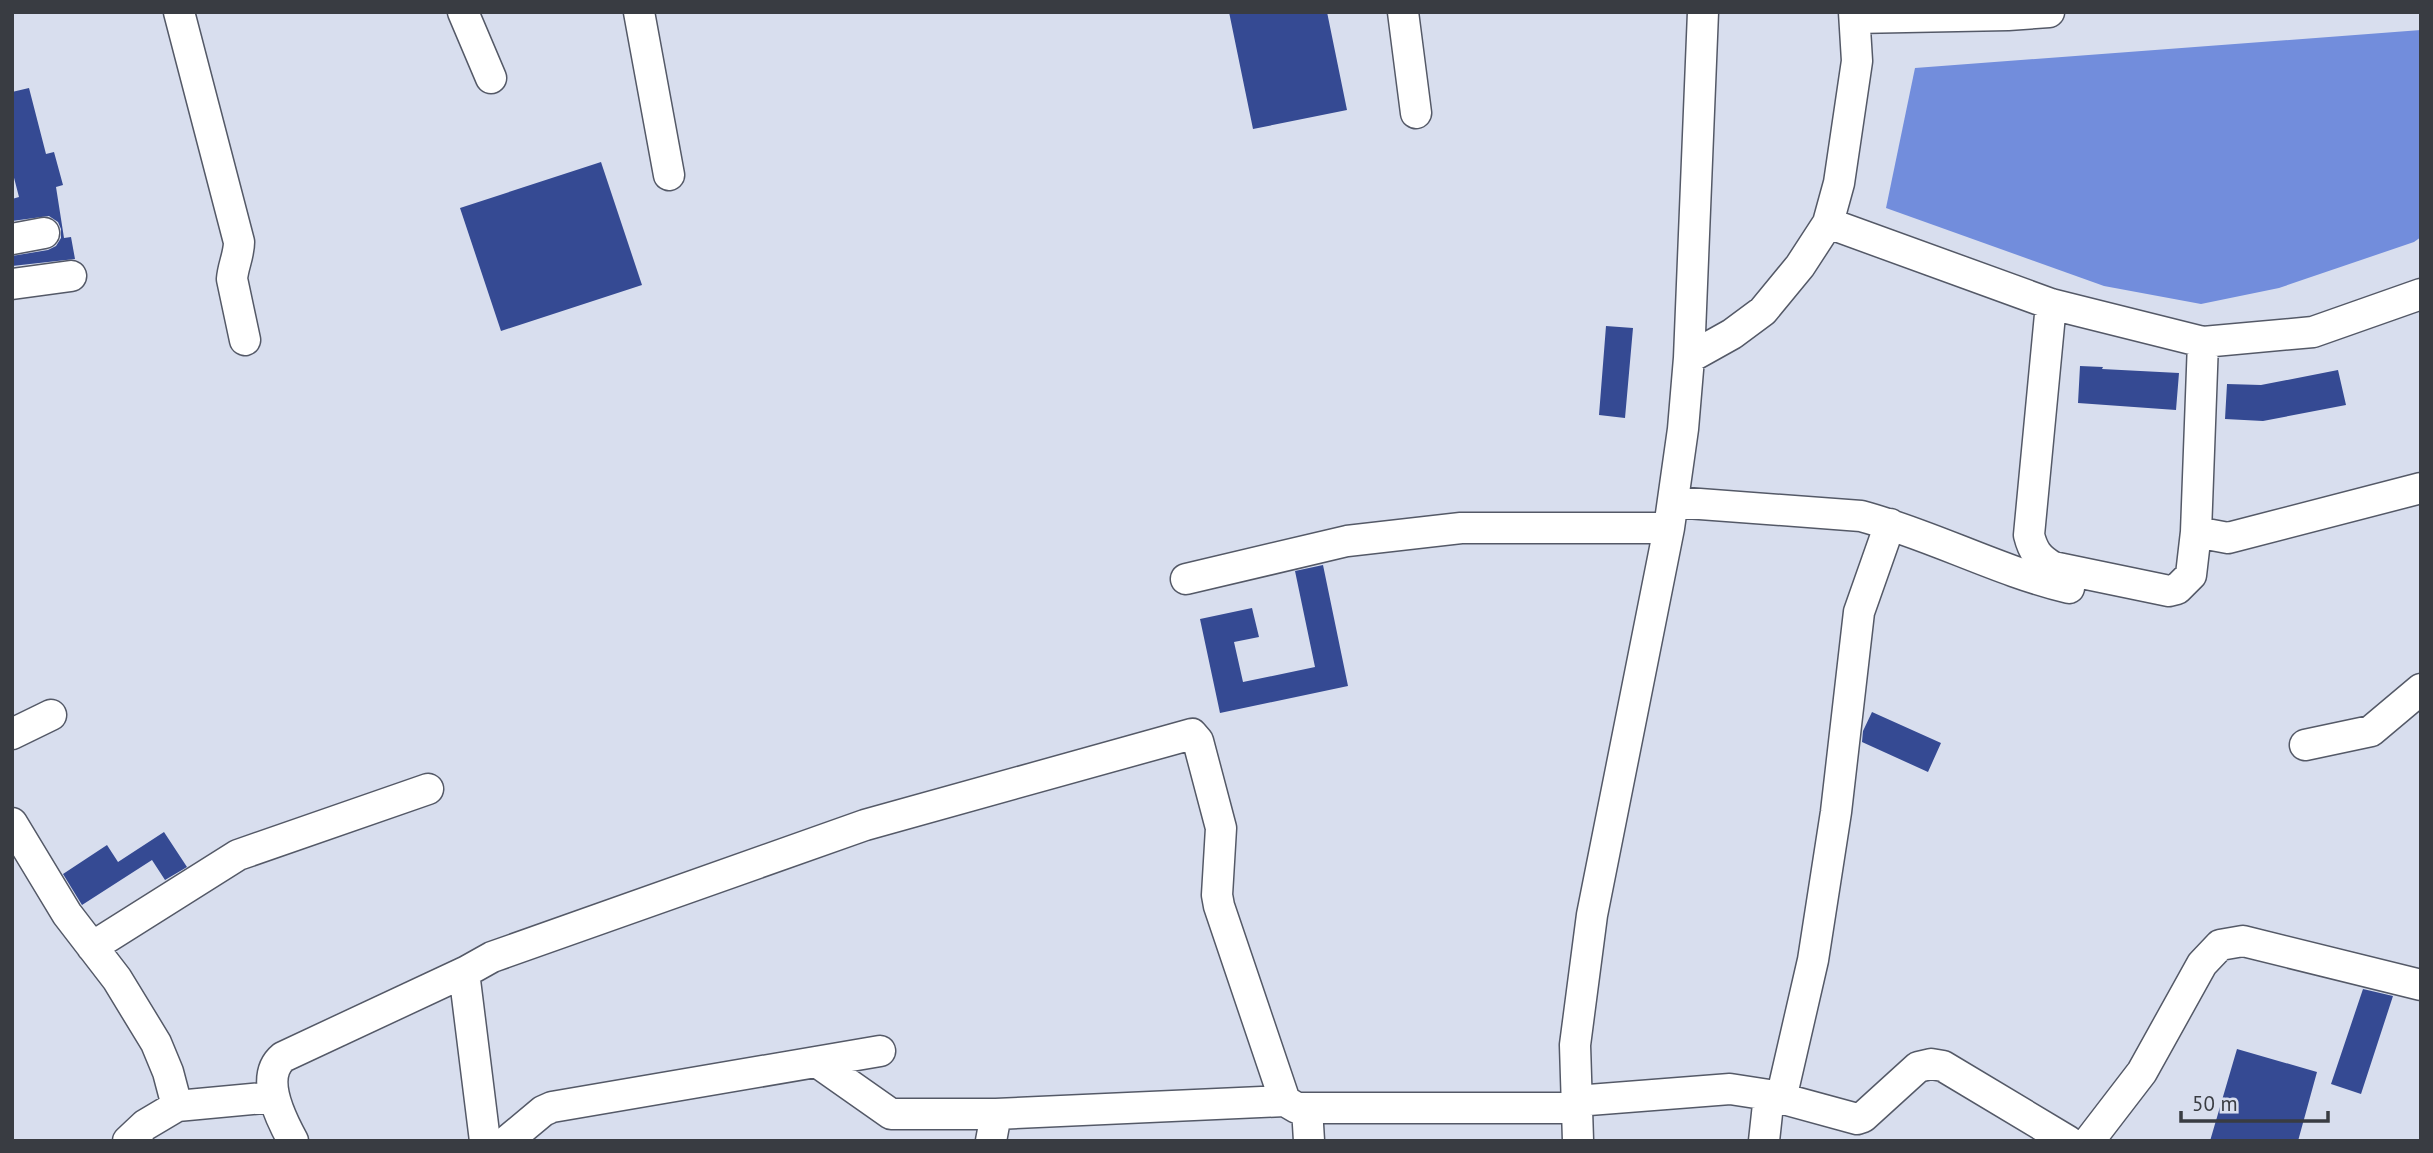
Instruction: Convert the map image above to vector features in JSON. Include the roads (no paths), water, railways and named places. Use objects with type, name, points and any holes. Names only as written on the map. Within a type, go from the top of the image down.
[{"type":"street","points":[[178,12],[239,242],[232,279],[245,340]]},
{"type":"street","points":[[463,12],[491,78]]},
{"type":"street","points":[[639,12],[669,176]]},
{"type":"street","points":[[1403,12],[1416,113]]},
{"type":"street","points":[[1578,1141],[1575,1045],[1592,915],[1671,515],[1683,429],[1689,358],[1703,12]]},
{"type":"street","points":[[1689,358],[1732,334],[1763,311],[1800,266],[1828,223],[1839,183],[1857,61],[1855,15],[2049,12]]},
{"type":"street","points":[[1828,223],[2051,304],[2203,342],[2313,332],[2421,294]]},
{"type":"street","points":[[12,239],[44,233]]},
{"type":"street","points":[[12,284],[71,276]]},
{"type":"street","points":[[2051,304],[2029,535],[2034,551],[2041,560],[2053,567],[2169,591],[2177,589],[2191,575],[2196,532],[2203,342]]},
{"type":"street","points":[[2196,532],[2228,538],[2421,488]]},
{"type":"street","points":[[1186,579],[1347,541],[1461,528],[1671,515],[1861,516],[1890,523],[2038,580],[2163,610]]},
{"type":"street","points":[[1764,1141],[1813,960],[1836,813],[1859,612],[1890,523]]},
{"type":"street","points":[[2305,745],[2371,731],[2421,689]]},
{"type":"street","points":[[12,734],[51,715]]},
{"type":"street","points":[[293,1141],[274,1097],[273,1068],[283,1057],[492,957],[865,825],[1192,734],[1198,741],[1221,828],[1217,895],[1219,906],[1309,1141]]},
{"type":"street","points":[[92,947],[238,855],[428,789]]},
{"type":"street","points":[[12,823],[66,914],[117,979],[156,1043],[168,1072],[177,1106]]},
{"type":"street","points":[[2090,1141],[2142,1072],[2202,964],[2220,945],[2243,942],[2421,985]]},
{"type":"street","points":[[467,971],[467,996],[485,1141]]},
{"type":"street","points":[[507,1141],[543,1111],[552,1107],[880,1051]]},
{"type":"street","points":[[817,1062],[891,1114],[994,1127],[1296,1105],[1576,1104],[1730,1089],[1775,1097],[1857,1119],[1863,1117],[1918,1067],[1931,1064],[1943,1066],[2068,1141]]},
{"type":"street","points":[[128,1141],[145,1125],[177,1106],[274,1097]]},
{"type":"water","points":[[2421,30],[2421,237],[2414,242],[2279,288],[2201,304],[2104,286],[1886,208],[1915,68]]}]
